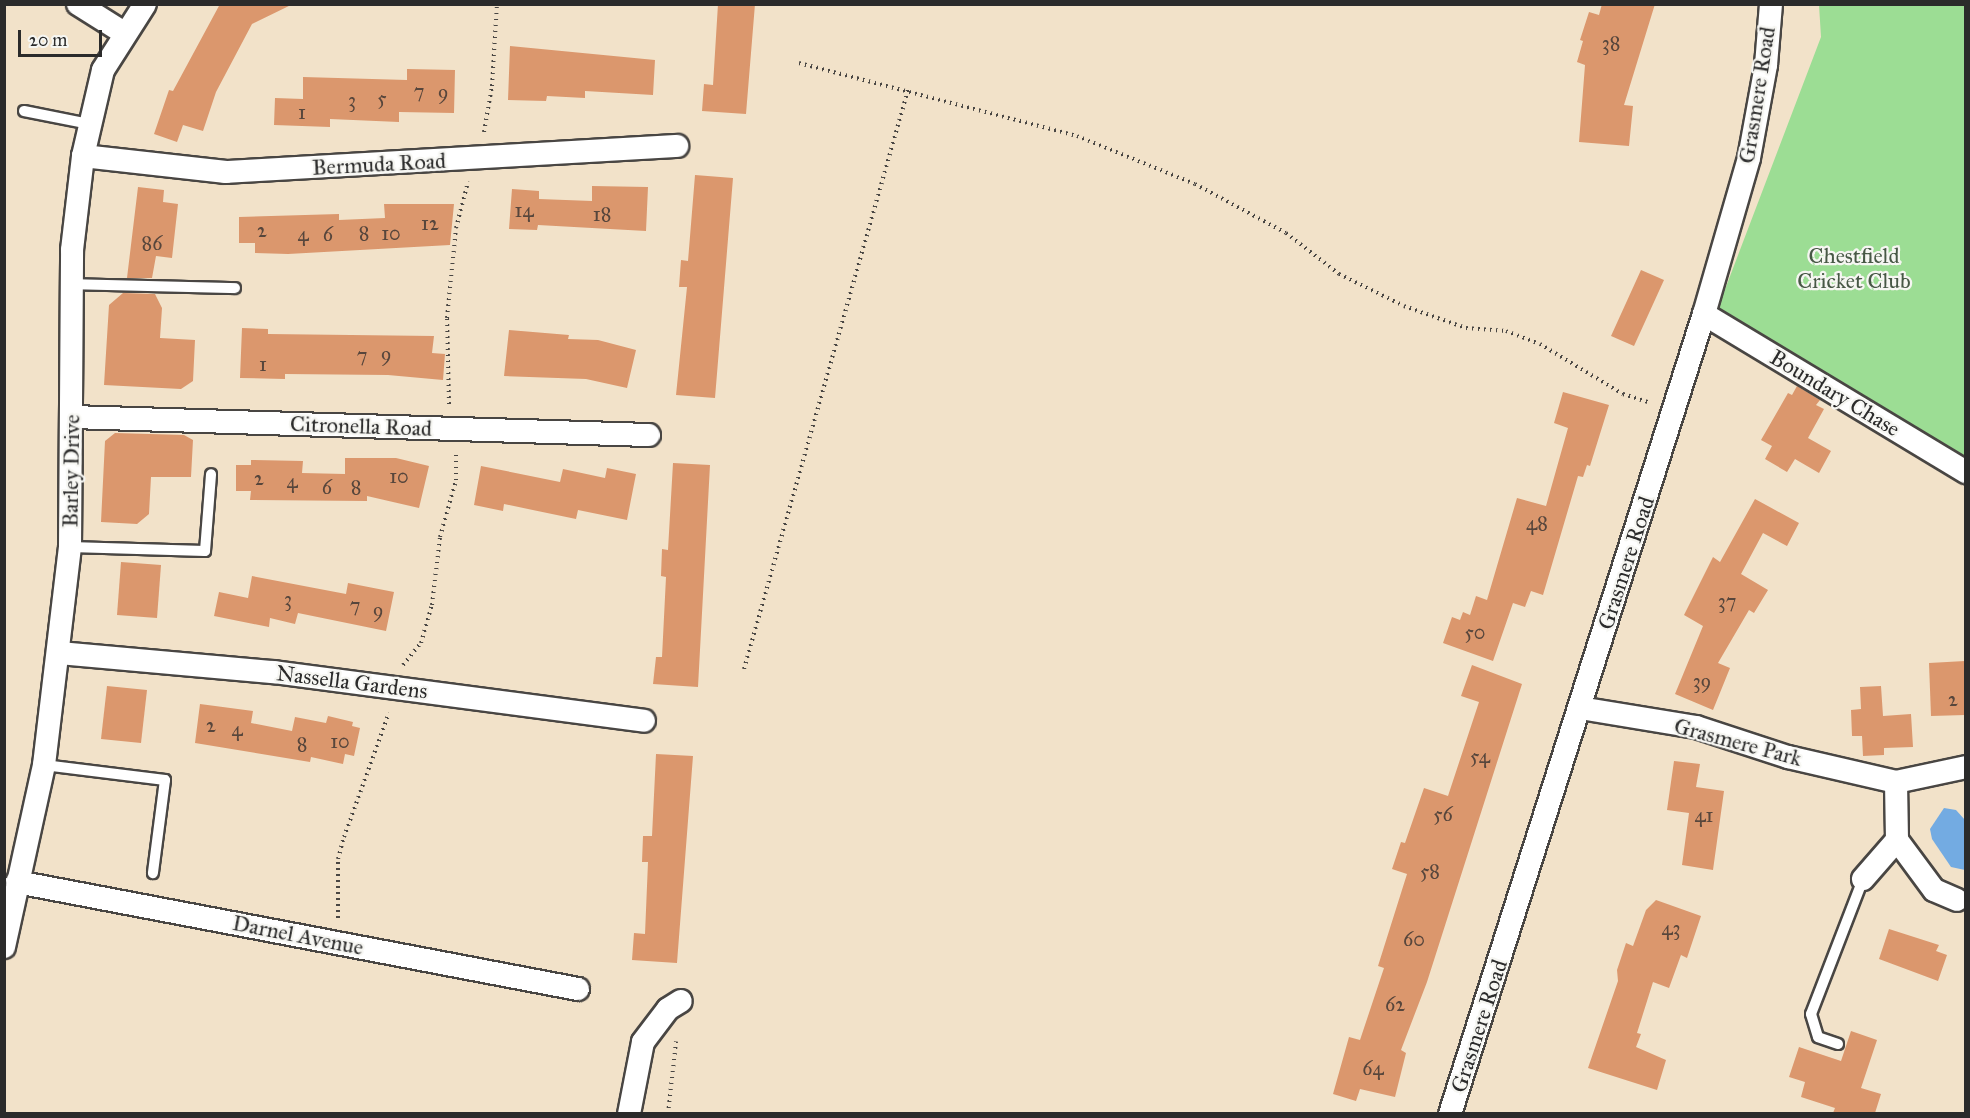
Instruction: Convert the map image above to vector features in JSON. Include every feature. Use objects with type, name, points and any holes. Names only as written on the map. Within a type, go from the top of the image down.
[{"type":"street","points":[[78,4],[124,33]]},
{"type":"street","name":"Barley Drive","points":[[4,947],[44,765],[70,547],[71,284],[83,156],[103,70],[124,33],[145,4]]},
{"type":"street","name":"Grasmere Road","points":[[1450,1113],[1704,314],[1749,158],[1766,65],[1771,4]]},
{"type":"street","name":"Bermuda Road","points":[[83,156],[203,172],[473,160],[677,146]]},
{"type":"street","name":"Boundary Chase","points":[[1704,314],[1965,472]]},
{"type":"street","name":"Citronella Road","points":[[72,417],[649,435]]},
{"type":"street","name":"Nassella Gardens","points":[[59,653],[274,672],[644,721]]},
{"type":"street","name":"Grasmere Park","points":[[1580,708],[1696,727],[1788,756],[1896,782],[1965,766]]},
{"type":"street","points":[[1896,782],[1897,840],[1934,890],[1957,900]]},
{"type":"street","points":[[1863,879],[1897,840]]},
{"type":"street","name":"Darnel Avenue","points":[[17,882],[578,988]]},
{"type":"street","points":[[629,1113],[643,1042],[668,1009],[681,1001]]},
{"type":"lane","points":[[24,111],[89,124]]},
{"type":"lane","points":[[71,284],[235,288]]},
{"type":"lane","points":[[70,547],[205,551],[211,474]]},
{"type":"lane","points":[[44,765],[165,780],[153,873]]},
{"type":"lane","points":[[1838,1044],[1818,1037],[1811,1014],[1863,879]]},
{"type":"path","points":[[328,941],[338,916],[339,859],[344,837],[402,666],[421,643],[432,604],[440,537],[458,462],[453,429],[447,318],[456,228],[473,160],[487,125],[497,4]]},
{"type":"path","points":[[799,63],[1077,136],[1195,184],[1286,233],[1339,274],[1404,306],[1466,328],[1506,331],[1540,344],[1623,394],[1675,411]]},
{"type":"path","points":[[744,669],[908,90]]},
{"type":"path","points":[[668,1113],[681,1001]]},
{"type":"green space","name":"Chestfield Cricket Club","points":[[1819,5],[1965,5],[1965,470],[1716,313],[1821,37]]},
{"type":"water","points":[[1944,808],[1956,810],[1965,820],[1965,870],[1951,867],[1932,839],[1930,829]]},
{"type":"building","points":[[220,4],[293,4],[252,24],[216,92],[203,131],[183,125],[177,142],[154,134],[169,90],[173,91]]},
{"type":"building","points":[[718,4],[755,4],[746,114],[702,111],[704,84],[713,85]]},
{"type":"building","points":[[1602,4],[1655,4],[1624,105],[1633,106],[1629,146],[1579,142],[1585,65],[1577,62],[1583,41],[1580,40],[1589,12],[1599,15]]},
{"type":"building","points":[[510,46],[655,60],[653,95],[585,91],[585,98],[547,96],[546,101],[508,100]]},
{"type":"building","points":[[407,69],[455,70],[454,113],[399,112],[399,122],[330,119],[330,127],[274,125],[275,98],[303,99],[303,77],[407,80]]},
{"type":"building","points":[[695,175],[733,178],[715,398],[676,395],[687,287],[679,287],[681,260],[688,261]]},
{"type":"building","points":[[592,186],[648,187],[646,231],[538,225],[537,230],[509,229],[512,189],[539,191],[539,199],[592,201]]},
{"type":"building","points":[[138,187],[164,190],[163,202],[178,204],[172,258],[156,256],[152,278],[127,278]]},
{"type":"building","points":[[384,204],[454,204],[450,245],[288,254],[255,253],[255,243],[239,243],[239,217],[339,214],[339,220],[385,218]]},
{"type":"building","points":[[1641,270],[1664,280],[1634,346],[1611,336]]},
{"type":"building","points":[[123,293],[155,294],[162,308],[160,338],[195,340],[193,381],[181,389],[104,385],[109,305]]},
{"type":"building","points":[[242,328],[268,329],[268,334],[434,336],[432,353],[445,354],[443,380],[388,375],[285,374],[285,379],[240,378]]},
{"type":"building","points":[[509,330],[569,335],[568,339],[598,340],[636,350],[627,388],[586,379],[504,376]]},
{"type":"building","points":[[1797,386],[1820,400],[1816,405],[1824,409],[1808,438],[1831,451],[1819,473],[1795,459],[1787,472],[1765,459],[1772,446],[1761,440],[1788,393],[1792,395]]},
{"type":"building","points":[[1563,392],[1609,405],[1590,466],[1587,465],[1583,477],[1578,476],[1543,595],[1531,591],[1525,607],[1513,603],[1493,661],[1443,643],[1452,617],[1460,620],[1463,612],[1470,615],[1476,596],[1487,600],[1517,498],[1546,506],[1568,428],[1554,423]]},
{"type":"building","points":[[115,433],[184,435],[193,440],[191,477],[151,477],[149,514],[137,524],[101,522],[105,441]]},
{"type":"building","points":[[345,458],[396,458],[429,466],[419,508],[367,496],[367,501],[250,500],[251,491],[236,491],[236,465],[251,465],[251,460],[303,461],[302,473],[345,474]]},
{"type":"building","points":[[673,463],[710,465],[698,687],[653,684],[656,657],[662,657],[666,577],[661,576],[662,549],[668,550]]},
{"type":"building","points":[[481,466],[560,482],[563,469],[605,478],[607,468],[636,474],[627,520],[578,510],[576,519],[504,504],[503,511],[474,505]]},
{"type":"building","points":[[1755,499],[1799,523],[1787,546],[1763,533],[1741,574],[1768,590],[1754,613],[1749,610],[1718,663],[1730,668],[1713,710],[1675,694],[1703,626],[1684,615],[1713,557],[1720,562]]},
{"type":"building","points":[[121,562],[161,565],[157,618],[117,615]]},
{"type":"building","points":[[252,576],[346,594],[348,583],[394,592],[386,631],[298,613],[295,624],[270,618],[269,627],[214,616],[219,592],[248,598]]},
{"type":"building","points":[[1965,661],[1965,715],[1931,716],[1929,663]]},
{"type":"building","points":[[1472,665],[1522,684],[1427,982],[1401,1050],[1406,1053],[1395,1097],[1360,1089],[1356,1101],[1333,1094],[1349,1037],[1360,1040],[1384,968],[1378,966],[1407,874],[1392,869],[1401,842],[1405,843],[1424,788],[1448,796],[1479,702],[1461,696]]},
{"type":"building","points":[[107,686],[147,690],[141,743],[101,739]]},
{"type":"building","points":[[1881,686],[1883,716],[1911,714],[1913,747],[1884,748],[1884,755],[1863,756],[1862,736],[1852,736],[1851,710],[1861,709],[1860,687]]},
{"type":"building","points":[[200,704],[253,711],[251,723],[292,731],[295,717],[326,723],[328,716],[353,722],[352,726],[360,728],[354,756],[345,754],[343,764],[311,757],[310,762],[195,743]]},
{"type":"building","points":[[656,754],[693,756],[677,963],[632,960],[634,933],[645,934],[648,862],[642,862],[643,836],[652,836]]},
{"type":"building","points":[[1674,761],[1700,764],[1696,787],[1724,791],[1713,870],[1682,865],[1689,813],[1667,810]]},
{"type":"building","points":[[1656,900],[1701,916],[1687,958],[1681,955],[1669,988],[1653,982],[1637,1033],[1641,1034],[1636,1047],[1666,1060],[1657,1090],[1588,1068],[1618,981],[1617,970],[1626,943],[1633,946],[1646,910]]},
{"type":"building","points":[[1889,929],[1939,945],[1936,951],[1947,955],[1938,981],[1879,959]]},
{"type":"building","points":[[1851,1031],[1877,1040],[1861,1088],[1881,1094],[1875,1113],[1833,1113],[1835,1108],[1801,1097],[1805,1082],[1789,1077],[1799,1047],[1841,1061]]}]
